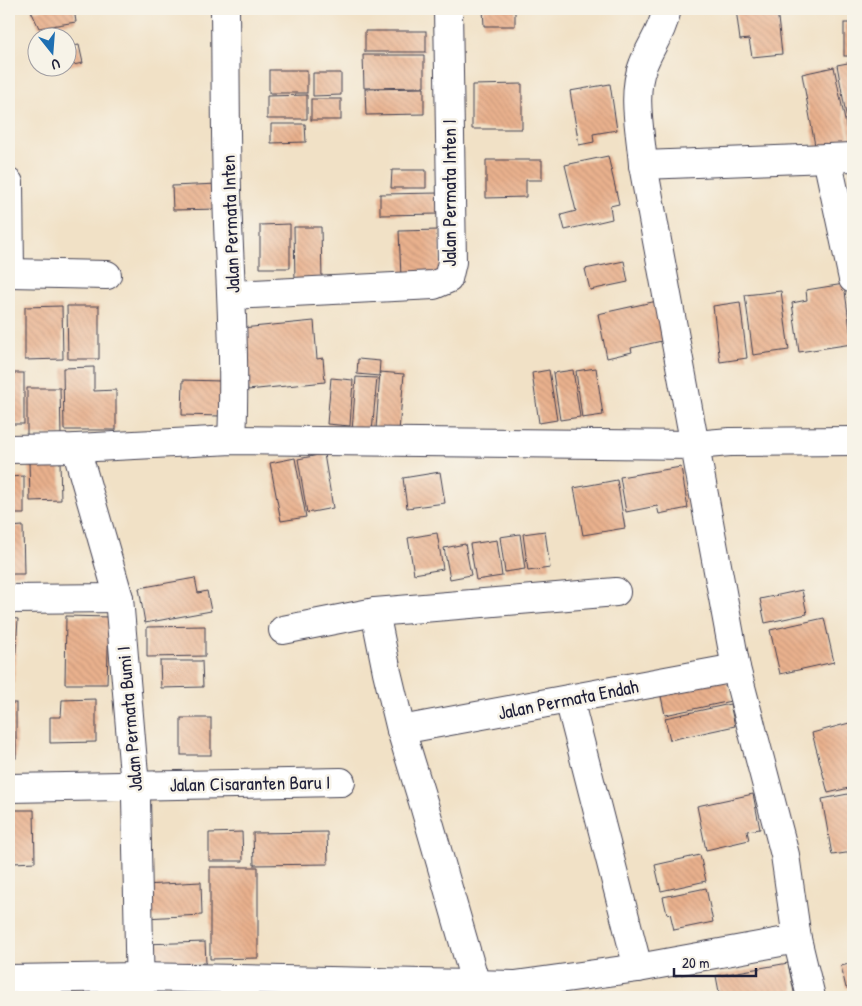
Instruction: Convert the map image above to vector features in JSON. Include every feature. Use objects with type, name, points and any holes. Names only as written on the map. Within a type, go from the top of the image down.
[{"type":"street","name":"Jalan Permata Inten","points":[[225,9],[229,237],[232,295],[232,440]]},
{"type":"street","name":"Jalan Permata Inten I","points":[[232,295],[434,286],[448,279],[452,262],[448,9]]},
{"type":"street","points":[[667,9],[664,25],[642,66],[636,88],[643,165],[736,668],[785,855],[791,886],[797,938],[811,997]]},
{"type":"street","points":[[643,165],[840,157],[853,280]]},
{"type":"street","points":[[9,183],[9,273],[107,275]]},
{"type":"street","points":[[9,449],[76,448],[232,440],[695,445],[730,442],[853,441]]},
{"type":"street","name":"Jalan Permata Bumi I","points":[[76,448],[118,598],[135,785],[140,987]]},
{"type":"street","points":[[283,630],[375,612],[616,592]]},
{"type":"street","points":[[9,599],[118,598]]},
{"type":"street","points":[[375,612],[401,730],[476,986]]},
{"type":"street","name":"Jalan Permata Endah","points":[[401,730],[736,668]]},
{"type":"street","points":[[568,699],[638,968]]},
{"type":"street","name":"Jalan Cisaranten Baru I","points":[[9,788],[341,782]]},
{"type":"street","points":[[9,979],[140,987],[515,985],[638,968],[797,938]]},
{"type":"building","points":[[74,9],[76,22],[39,28],[31,11]]},
{"type":"building","points":[[483,9],[515,9],[515,26],[484,26]]},
{"type":"building","points":[[736,9],[777,9],[782,54],[752,57],[749,39],[740,40]]},
{"type":"building","points":[[844,23],[853,23],[853,56],[844,56]]},
{"type":"building","points":[[365,31],[426,31],[426,52],[365,52]]},
{"type":"building","points":[[78,45],[83,63],[78,64]]},
{"type":"building","points":[[363,55],[424,55],[424,87],[364,88]]},
{"type":"building","points":[[853,62],[853,141],[851,142],[837,65]]},
{"type":"building","points":[[834,67],[850,145],[816,151],[802,74]]},
{"type":"building","points":[[269,70],[307,70],[307,93],[269,93]]},
{"type":"building","points":[[313,73],[341,73],[341,95],[313,96]]},
{"type":"building","points":[[522,84],[522,129],[472,129],[472,85]]},
{"type":"building","points":[[610,84],[617,130],[593,134],[594,142],[579,145],[570,91]]},
{"type":"building","points":[[424,88],[424,114],[366,115],[365,89]]},
{"type":"building","points":[[307,95],[307,119],[267,119],[267,96]]},
{"type":"building","points":[[311,99],[341,99],[341,120],[311,120]]},
{"type":"building","points":[[271,124],[305,124],[306,142],[271,143]]},
{"type":"building","points":[[608,156],[619,204],[610,206],[612,219],[565,230],[561,215],[576,211],[565,165]]},
{"type":"building","points":[[486,160],[542,160],[542,180],[526,180],[526,197],[486,198]]},
{"type":"building","points":[[392,170],[426,170],[426,188],[391,188]]},
{"type":"building","points":[[218,184],[219,209],[173,210],[172,186]]},
{"type":"building","points":[[440,193],[440,214],[380,215],[380,194]]},
{"type":"building","points":[[290,224],[290,268],[260,268],[260,225]]},
{"type":"building","points":[[294,227],[321,227],[322,281],[295,281]]},
{"type":"building","points":[[439,230],[441,276],[401,277],[399,231]]},
{"type":"building","points":[[624,261],[628,282],[590,290],[585,269]]},
{"type":"building","points":[[844,284],[852,344],[799,352],[792,303],[807,300],[806,290]]},
{"type":"building","points":[[781,291],[789,350],[753,355],[745,295]]},
{"type":"building","points":[[657,301],[666,340],[631,348],[632,352],[607,358],[598,314]]},
{"type":"building","points":[[740,302],[747,358],[720,362],[713,306]]},
{"type":"building","points":[[62,306],[63,359],[25,360],[25,307]]},
{"type":"building","points":[[67,306],[99,306],[99,359],[68,359]]},
{"type":"building","points":[[314,321],[317,359],[323,358],[325,382],[248,390],[242,328]]},
{"type":"building","points":[[358,359],[380,361],[379,376],[357,374]]},
{"type":"building","points":[[94,367],[94,391],[116,390],[116,430],[64,430],[63,368]]},
{"type":"building","points":[[596,368],[603,415],[582,418],[576,371]]},
{"type":"building","points":[[549,370],[557,420],[539,423],[532,373]]},
{"type":"building","points":[[573,370],[580,417],[560,420],[553,373]]},
{"type":"building","points":[[380,372],[404,374],[399,431],[376,429]]},
{"type":"building","points":[[9,373],[24,373],[24,424],[9,424]]},
{"type":"building","points":[[356,377],[377,378],[372,432],[352,431]]},
{"type":"building","points":[[331,378],[353,380],[350,426],[327,424]]},
{"type":"building","points":[[183,380],[221,381],[220,416],[182,415]]},
{"type":"building","points":[[27,388],[60,388],[61,435],[27,435]]},
{"type":"building","points":[[324,454],[333,508],[307,513],[298,459]]},
{"type":"building","points":[[295,458],[306,517],[281,521],[270,463]]},
{"type":"building","points":[[29,461],[60,461],[61,500],[30,501]]},
{"type":"building","points":[[681,467],[688,508],[659,514],[657,506],[626,512],[620,477]]},
{"type":"building","points":[[440,472],[445,503],[407,508],[403,478]]},
{"type":"building","points":[[24,476],[24,514],[9,514],[9,477]]},
{"type":"building","points":[[617,480],[625,528],[583,535],[574,488]]},
{"type":"building","points":[[23,526],[24,574],[9,574],[9,527]]},
{"type":"building","points":[[545,531],[550,568],[528,571],[523,534]]},
{"type":"building","points":[[437,533],[443,569],[414,574],[408,538]]},
{"type":"building","points":[[520,534],[525,569],[505,572],[500,537]]},
{"type":"building","points":[[497,540],[502,576],[476,580],[470,544]]},
{"type":"building","points":[[465,544],[471,575],[450,579],[444,548]]},
{"type":"building","points":[[195,578],[198,593],[207,591],[211,611],[145,623],[139,588]]},
{"type":"building","points":[[802,590],[807,614],[765,623],[760,599]]},
{"type":"building","points":[[66,616],[109,617],[107,684],[65,684]]},
{"type":"building","points":[[9,618],[18,619],[13,693],[9,693]]},
{"type":"building","points":[[824,618],[834,662],[780,674],[770,630]]},
{"type":"building","points":[[205,626],[205,656],[147,657],[147,627]]},
{"type":"building","points":[[160,661],[202,661],[203,687],[161,688]]},
{"type":"building","points":[[724,673],[731,701],[665,715],[659,687]]},
{"type":"building","points":[[96,699],[96,742],[50,743],[50,717],[61,717],[62,700]]},
{"type":"building","points":[[9,703],[16,703],[16,758],[9,758]]},
{"type":"building","points":[[730,704],[735,726],[670,740],[665,718]]},
{"type":"building","points":[[181,718],[211,718],[211,755],[181,755]]},
{"type":"building","points":[[853,722],[853,787],[828,793],[812,733]]},
{"type":"building","points":[[853,793],[853,852],[832,855],[822,799]]},
{"type":"building","points":[[753,794],[760,829],[747,831],[749,840],[706,850],[697,806]]},
{"type":"building","points":[[12,810],[34,810],[35,862],[13,863]]},
{"type":"building","points":[[242,832],[243,861],[209,861],[209,833]]},
{"type":"building","points":[[327,832],[328,864],[254,865],[253,833]]},
{"type":"building","points":[[700,855],[706,881],[661,891],[655,865]]},
{"type":"building","points":[[210,867],[258,867],[258,958],[210,959]]},
{"type":"building","points":[[201,882],[202,915],[145,918],[143,885]]},
{"type":"building","points":[[706,888],[713,922],[674,930],[670,913],[667,914],[663,897]]},
{"type":"building","points":[[205,942],[206,963],[145,965],[144,944]]},
{"type":"building","points":[[788,963],[795,997],[720,997],[716,976]]},
{"type":"building","points":[[853,963],[853,987],[846,988],[841,966]]}]
